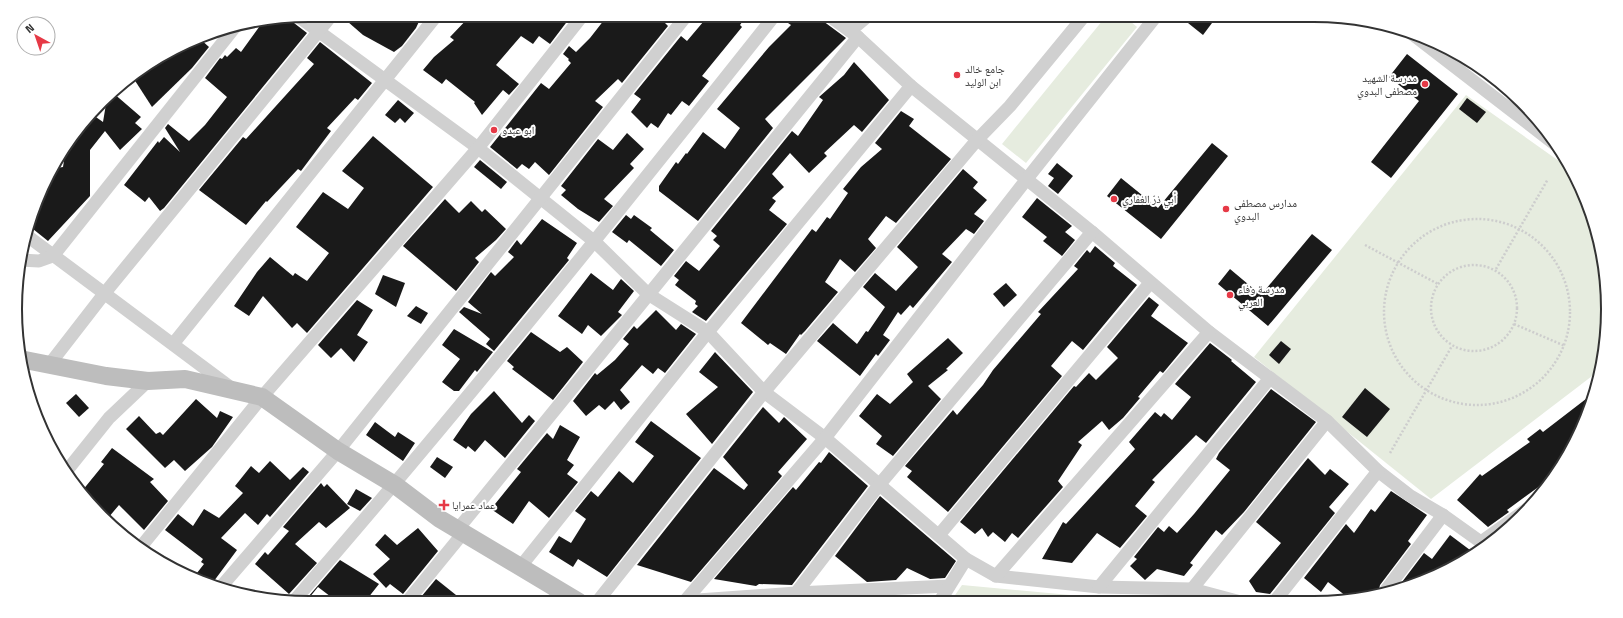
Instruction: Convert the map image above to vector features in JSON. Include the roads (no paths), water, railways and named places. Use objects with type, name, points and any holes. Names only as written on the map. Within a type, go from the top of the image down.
[{"type":"main road","points":[[27,360],[106,376],[148,381],[185,379],[262,397],[338,451],[395,485],[440,519],[461,530],[569,596]]},
{"type":"street","points":[[306,22],[478,148],[541,198],[595,242],[648,294],[708,332],[764,392],[825,438],[966,559],[996,576],[1099,587],[1192,589],[1218,596]]},
{"type":"street","points":[[49,365],[104,294],[326,22]]},
{"type":"street","points":[[173,344],[431,22]]},
{"type":"street","points":[[144,544],[262,397],[478,148],[577,22]]},
{"type":"street","points":[[224,583],[338,451],[681,22]]},
{"type":"street","points":[[299,595],[395,485],[595,242],[769,22]]},
{"type":"street","points":[[838,22],[854,34],[911,86],[1092,232],[1209,332],[1327,421],[1378,470],[1409,496],[1443,515],[1481,543]]},
{"type":"street","points":[[411,596],[461,530],[863,22]]},
{"type":"street","points":[[602,596],[764,392],[977,140],[1010,106],[1079,22]]},
{"type":"street","points":[[689,596],[825,438],[1151,22]]},
{"type":"street","points":[[26,260],[39,261],[53,256],[230,33]]},
{"type":"street","points":[[1427,45],[1542,134]]},
{"type":"street","points":[[521,566],[708,332],[911,86]]},
{"type":"street","points":[[796,593],[879,485],[1092,232]]},
{"type":"street","points":[[31,240],[234,390]]},
{"type":"street","points":[[939,535],[1150,282]]},
{"type":"street","points":[[996,576],[1209,332]]},
{"type":"street","points":[[1099,587],[1270,378]]},
{"type":"street","points":[[70,467],[109,418],[148,381]]},
{"type":"street","points":[[1192,589],[1327,421]]},
{"type":"street","points":[[1279,596],[1378,470]]},
{"type":"street","points":[[1389,586],[1443,515]]},
{"type":"street","points":[[943,596],[966,559]]},
{"type":"street","points":[[759,596],[949,586]]},
{"type":"place","name":"جامع خالد ابن الوليد","points":[[957,75]]},
{"type":"place","name":"مدرسة الشهيد مصطفى البدوي","points":[[1425,84]]},
{"type":"place","name":"ابو عبدو","points":[[494,130]]},
{"type":"place","name":"أبي ذرّ الغفاري","points":[[1114,199]]},
{"type":"place","name":"مدارس مصطفى البدوي","points":[[1226,209]]},
{"type":"place","name":"مدرسة وفاء العربي","points":[[1230,295]]},
{"type":"place","name":"عماد عمرايا","points":[[444,505]]}]
